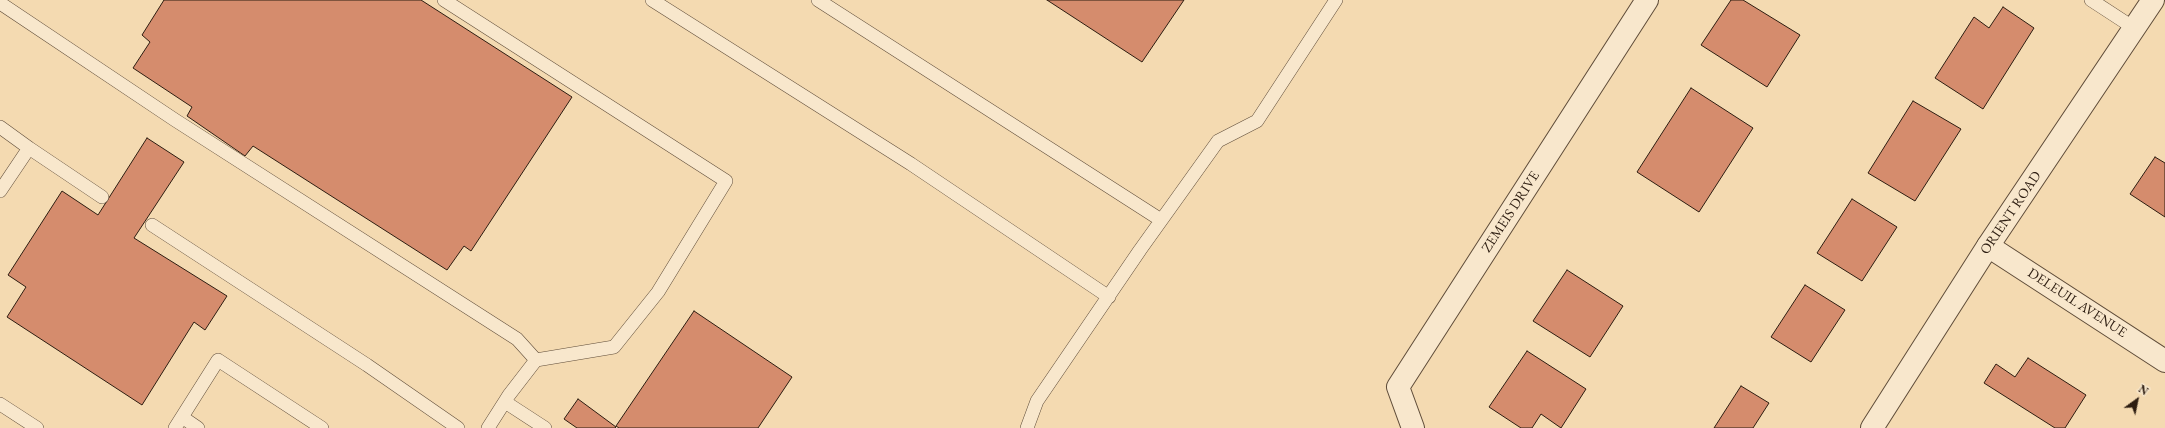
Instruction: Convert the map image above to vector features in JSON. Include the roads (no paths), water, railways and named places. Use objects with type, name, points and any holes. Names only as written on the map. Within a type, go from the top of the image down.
[{"type":"street","name":"ZEMEIS DRIVE","points":[[1413,428],[1398,387],[1648,0]]},
{"type":"street","name":"ORIENT ROAD","points":[[1872,428],[1988,246],[2153,0]]},
{"type":"street","name":"DELEUIL AVENUE","points":[[1988,246],[2165,361]]},
{"type":"lane","points":[[444,0],[726,181],[658,292],[614,347],[536,360],[488,428]]},
{"type":"lane","points":[[652,0],[911,164],[1108,297]]},
{"type":"lane","points":[[818,0],[1161,220]]},
{"type":"lane","points":[[1027,428],[1037,401],[1161,220],[1218,141],[1257,121],[1336,0]]},
{"type":"lane","points":[[2091,0],[2134,28]]},
{"type":"lane","points":[[0,3],[175,120],[518,339],[536,360]]},
{"type":"lane","points":[[0,127],[102,197]]},
{"type":"lane","points":[[0,191],[30,148]]},
{"type":"lane","points":[[152,225],[367,365],[458,428]]},
{"type":"lane","points":[[198,428],[178,423],[218,360],[322,428]]},
{"type":"lane","points":[[505,402],[545,428]]},
{"type":"lane","points":[[0,404],[37,428]]}]
